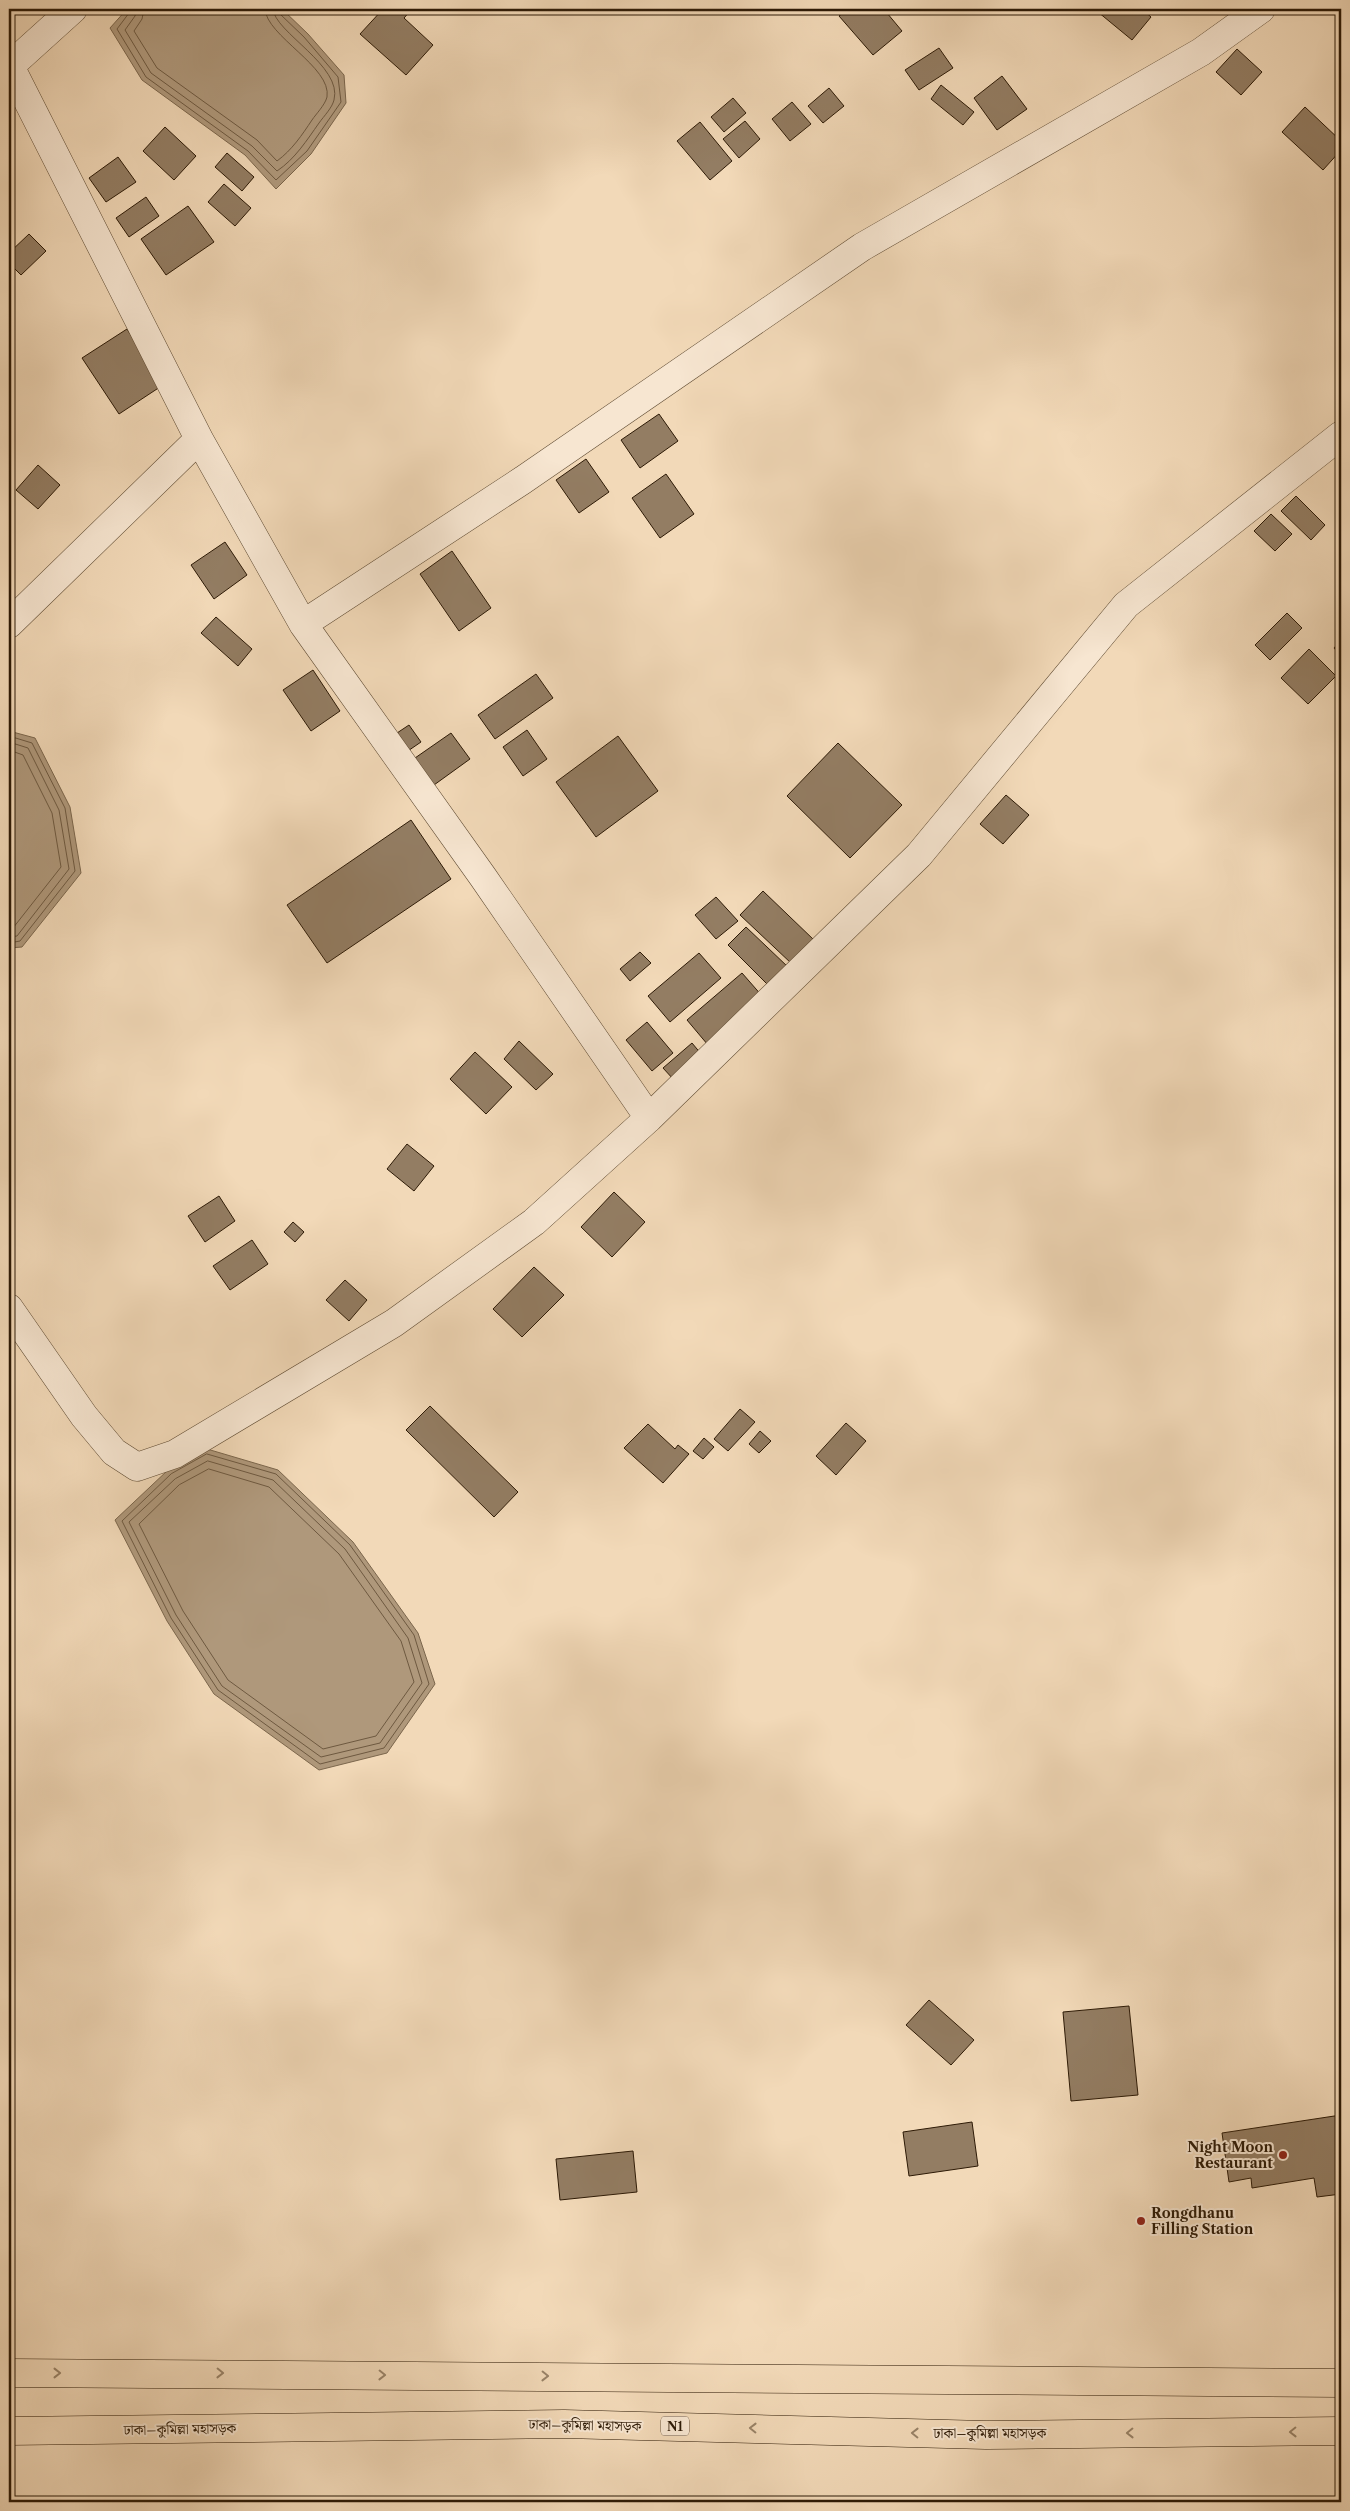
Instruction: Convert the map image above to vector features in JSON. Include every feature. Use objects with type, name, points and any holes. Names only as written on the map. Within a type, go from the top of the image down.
[{"type":"highway","points":[[9,2373],[1341,2383]]},
{"type":"highway","name":"ঢাকা–কুমিল্লা মহাসড়ক","points":[[9,2431],[564,2424],[986,2434],[1341,2431]]},
{"type":"street","points":[[73,9],[10,66],[199,439],[303,624],[483,877],[649,1118]]},
{"type":"street","points":[[303,624],[523,480],[862,248],[1201,52],[1261,9]]},
{"type":"street","points":[[9,1308],[84,1416],[114,1452],[137,1467],[175,1454],[394,1322],[534,1222],[649,1118],[919,855],[1126,606],[1341,435]]},
{"type":"street","points":[[9,624],[199,439]]},
{"type":"water","points":[[127,9],[282,9],[308,34],[344,75],[346,103],[311,154],[276,189],[245,155],[142,80],[110,28]]},
{"type":"water","points":[[9,731],[35,738],[70,807],[81,873],[22,947],[9,948]]},
{"type":"water","points":[[207,1449],[278,1470],[353,1542],[418,1633],[435,1684],[387,1753],[319,1770],[214,1694],[167,1621],[115,1520],[168,1470]]},
{"type":"building","points":[[383,9],[412,9],[404,18],[433,45],[406,75],[360,34]]},
{"type":"building","points":[[848,9],[892,9],[887,13],[902,31],[873,55],[839,16]]},
{"type":"building","points":[[1100,9],[1142,9],[1151,17],[1132,40],[1098,12]]},
{"type":"building","points":[[939,48],[953,68],[919,90],[905,70]]},
{"type":"building","points":[[1237,49],[1262,72],[1241,95],[1216,72]]},
{"type":"building","points":[[1002,76],[1027,109],[997,130],[974,98]]},
{"type":"building","points":[[941,85],[974,112],[963,125],[931,99]]},
{"type":"building","points":[[829,88],[844,106],[823,123],[808,106]]},
{"type":"building","points":[[733,98],[746,113],[724,132],[711,117]]},
{"type":"building","points":[[792,102],[811,124],[790,141],[772,119]]},
{"type":"building","points":[[1305,107],[1341,141],[1341,150],[1323,170],[1282,132]]},
{"type":"building","points":[[745,121],[760,139],[739,158],[723,139]]},
{"type":"building","points":[[700,122],[732,161],[710,180],[677,141]]},
{"type":"building","points":[[165,127],[196,156],[174,180],[143,151]]},
{"type":"building","points":[[227,153],[254,177],[242,191],[215,167]]},
{"type":"building","points":[[118,157],[136,182],[106,202],[89,178]]},
{"type":"building","points":[[224,184],[251,208],[235,226],[208,202]]},
{"type":"building","points":[[146,197],[159,216],[129,237],[116,218]]},
{"type":"building","points":[[188,206],[214,242],[166,275],[141,239]]},
{"type":"building","points":[[29,234],[46,251],[21,275],[9,263],[9,253]]},
{"type":"building","points":[[127,329],[163,385],[119,414],[82,358]]},
{"type":"building","points":[[659,414],[678,441],[640,468],[621,440]]},
{"type":"building","points":[[586,459],[609,492],[579,513],[556,480]]},
{"type":"building","points":[[38,465],[60,485],[38,509],[16,490]]},
{"type":"building","points":[[666,474],[694,514],[660,538],[632,498]]},
{"type":"building","points":[[1296,496],[1325,525],[1311,540],[1281,511]]},
{"type":"building","points":[[1271,514],[1292,534],[1275,551],[1254,531]]},
{"type":"building","points":[[225,542],[247,575],[214,599],[191,565]]},
{"type":"building","points":[[452,551],[491,608],[459,631],[420,574]]},
{"type":"building","points":[[1287,613],[1302,628],[1270,660],[1255,645]]},
{"type":"building","points":[[216,617],[252,649],[238,666],[201,633]]},
{"type":"building","points":[[1341,640],[1341,656],[1334,648]]},
{"type":"building","points":[[1309,649],[1336,676],[1308,704],[1281,678]]},
{"type":"building","points":[[313,670],[340,711],[311,731],[283,690]]},
{"type":"building","points":[[536,674],[553,698],[495,739],[478,715]]},
{"type":"building","points":[[409,725],[421,742],[402,755],[391,737]]},
{"type":"building","points":[[527,730],[547,759],[523,776],[503,747]]},
{"type":"building","points":[[451,733],[470,759],[434,785],[415,758]]},
{"type":"building","points":[[618,736],[658,791],[596,837],[556,782]]},
{"type":"building","points":[[838,743],[902,805],[850,858],[787,796]]},
{"type":"building","points":[[1006,795],[1029,815],[1003,844],[980,824]]},
{"type":"building","points":[[411,820],[451,879],[327,963],[287,905]]},
{"type":"building","points":[[763,891],[814,940],[792,964],[740,915]]},
{"type":"building","points":[[716,897],[738,921],[716,939],[695,915]]},
{"type":"building","points":[[746,927],[788,967],[769,986],[728,945]]},
{"type":"building","points":[[640,952],[651,963],[630,981],[620,969]]},
{"type":"building","points":[[699,953],[721,978],[670,1022],[648,996]]},
{"type":"building","points":[[742,973],[763,997],[708,1045],[687,1020]]},
{"type":"building","points":[[647,1022],[673,1053],[652,1071],[626,1040]]},
{"type":"building","points":[[519,1041],[553,1074],[536,1090],[504,1059]]},
{"type":"building","points":[[692,1043],[702,1055],[674,1080],[663,1068]]},
{"type":"building","points":[[475,1052],[512,1087],[486,1114],[450,1079]]},
{"type":"building","points":[[407,1144],[434,1166],[414,1191],[387,1169]]},
{"type":"building","points":[[614,1192],[645,1222],[612,1257],[581,1227]]},
{"type":"building","points":[[219,1196],[235,1221],[205,1242],[188,1216]]},
{"type":"building","points":[[293,1222],[304,1232],[295,1242],[284,1232]]},
{"type":"building","points":[[252,1240],[268,1264],[230,1290],[213,1266]]},
{"type":"building","points":[[534,1267],[564,1295],[522,1337],[493,1309]]},
{"type":"building","points":[[345,1280],[367,1300],[349,1321],[326,1300]]},
{"type":"building","points":[[430,1406],[518,1492],[494,1517],[406,1430]]},
{"type":"building","points":[[740,1409],[755,1422],[728,1451],[714,1439]]},
{"type":"building","points":[[846,1423],[866,1441],[836,1475],[816,1456]]},
{"type":"building","points":[[648,1424],[675,1449],[678,1445],[689,1454],[663,1483],[624,1448]]},
{"type":"building","points":[[760,1431],[771,1441],[759,1453],[749,1444]]},
{"type":"building","points":[[704,1438],[714,1447],[703,1459],[693,1451]]},
{"type":"building","points":[[929,2000],[974,2040],[951,2065],[906,2025]]},
{"type":"building","points":[[1129,2006],[1138,2095],[1071,2101],[1063,2012]]},
{"type":"building","name":"Night Moon Restaurant","points":[[1341,2115],[1341,2194],[1317,2197],[1314,2178],[1252,2188],[1251,2178],[1229,2182],[1222,2133]]},
{"type":"building","points":[[972,2122],[978,2166],[909,2176],[903,2132]]},
{"type":"building","points":[[633,2151],[637,2192],[560,2200],[556,2159]]},
{"type":"place","name":"Night Moon Restaurant","points":[[1283,2155]]},
{"type":"place","name":"Rongdhanu Filling Station","points":[[1141,2221]]}]
